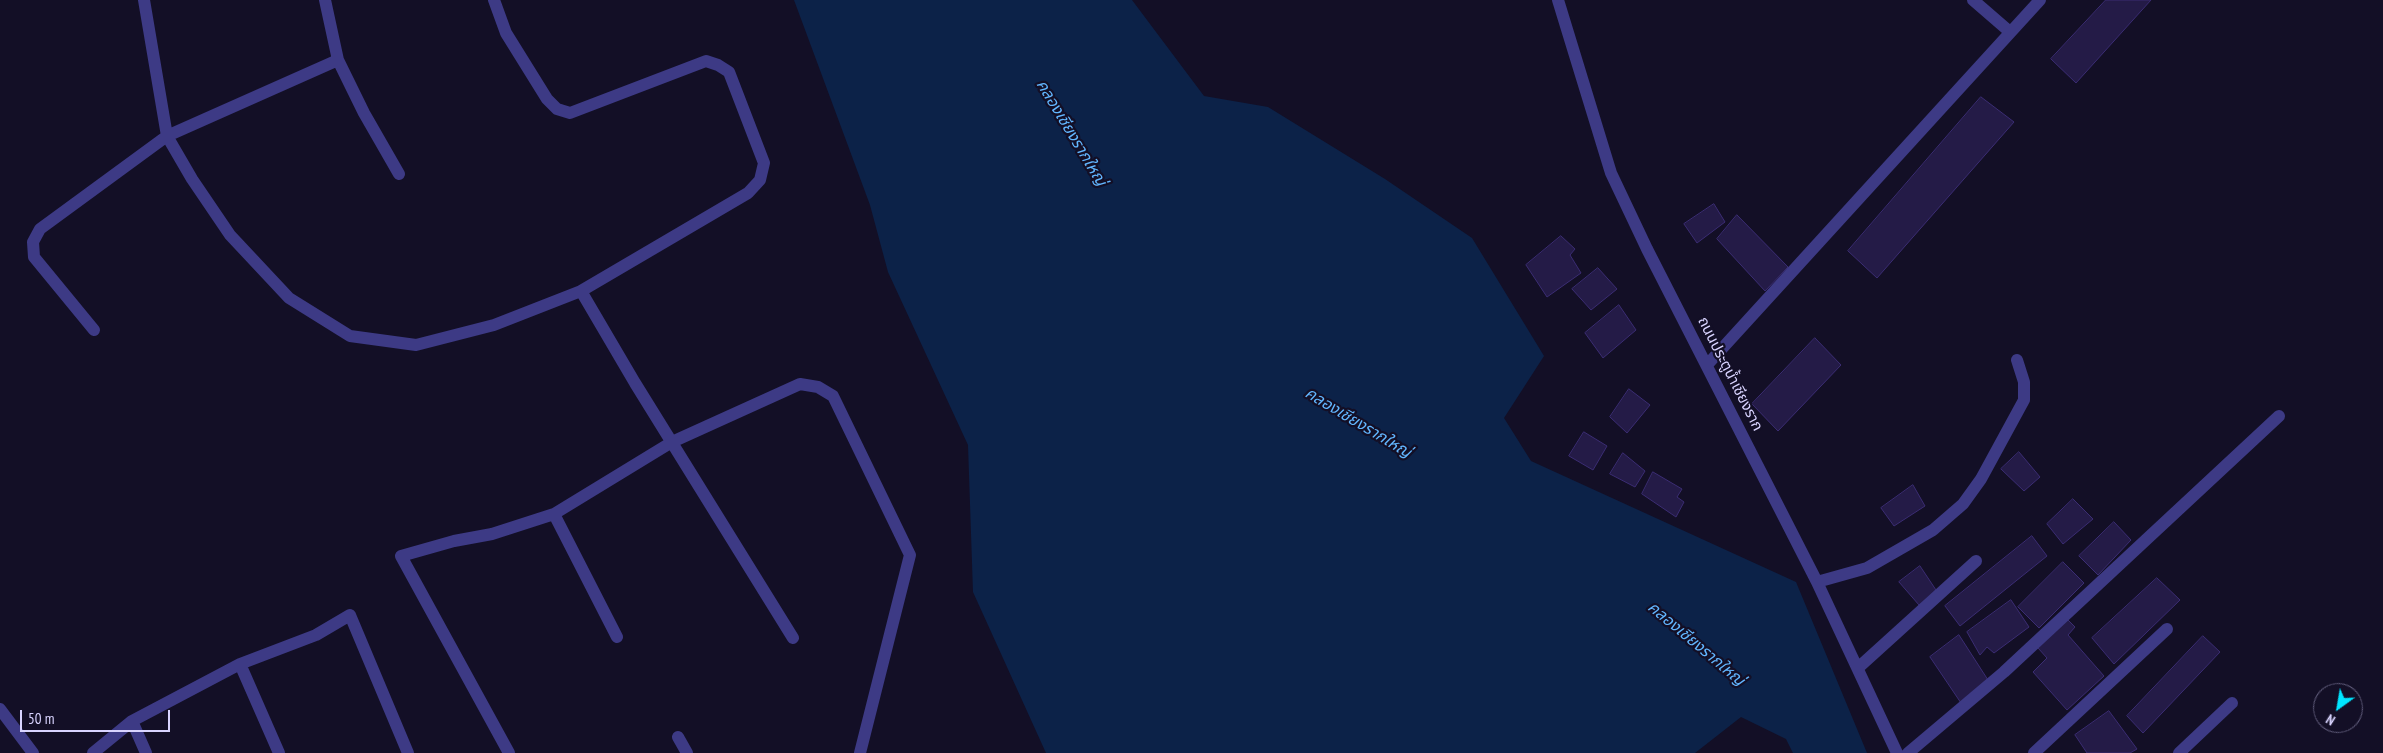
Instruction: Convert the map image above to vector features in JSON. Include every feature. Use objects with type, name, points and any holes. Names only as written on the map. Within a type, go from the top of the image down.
[{"type":"street","points":[[144,0],[167,136],[192,179],[230,235],[289,298],[350,336],[416,344],[494,325],[581,291],[748,193],[760,180],[764,163],[729,72],[718,65],[706,61],[570,113],[557,109],[547,99],[506,33],[494,0]]},
{"type":"street","points":[[325,0],[338,60],[364,113],[399,174]]},
{"type":"street","name":"ถนนประตูน้ำเชียงราก","points":[[1558,0],[1611,173],[1647,249],[1708,364],[1818,582],[1859,667],[1897,753]]},
{"type":"street","points":[[1973,0],[2010,32]]},
{"type":"street","points":[[1708,364],[2040,0]]},
{"type":"street","points":[[94,330],[34,257],[33,242],[40,229],[167,136],[313,73],[338,60]]},
{"type":"street","points":[[581,291],[635,384],[793,638]]},
{"type":"street","points":[[1818,582],[1867,568],[1933,530],[1962,504],[1981,479],[2024,400],[2024,382],[2017,360]]},
{"type":"street","points":[[509,753],[402,556],[454,541],[492,534],[554,514],[672,442],[800,384],[818,387],[833,396],[910,555],[860,753]]},
{"type":"street","points":[[1908,753],[2004,672],[2279,416]]},
{"type":"street","points":[[554,514],[617,637]]},
{"type":"street","points":[[1859,667],[1976,561]]},
{"type":"street","points":[[93,753],[132,721],[240,664],[316,635],[350,615],[408,753]]},
{"type":"street","points":[[2034,753],[2167,629]]},
{"type":"street","points":[[240,664],[279,753]]},
{"type":"street","points":[[2179,753],[2232,703]]},
{"type":"street","points":[[0,708],[33,753]]},
{"type":"street","points":[[132,721],[146,753]]},
{"type":"street","points":[[678,737],[687,753]]},
{"type":"water","name":"คลองเชียงรากใหญ่","points":[[794,0],[1132,0],[1204,96],[1268,107],[1385,179],[1472,238],[1544,356],[1504,418],[1531,461],[1796,582],[1867,753],[1793,753],[1786,739],[1741,717],[1695,753],[1046,753],[973,592],[968,445],[888,272],[870,205]]},
{"type":"building","points":[[2106,0],[2151,0],[2076,83],[2051,59]]},
{"type":"building","points":[[1981,97],[2014,122],[1877,278],[1848,251]]},
{"type":"building","points":[[1714,204],[1725,222],[1697,243],[1684,224]]},
{"type":"building","points":[[1737,215],[1788,267],[1765,291],[1717,239]]},
{"type":"building","points":[[1561,236],[1575,249],[1570,255],[1581,273],[1547,297],[1526,265]]},
{"type":"building","points":[[1598,268],[1617,289],[1591,310],[1572,289]]},
{"type":"building","points":[[1619,305],[1636,330],[1603,358],[1585,333]]},
{"type":"building","points":[[1815,338],[1841,365],[1778,431],[1752,404]]},
{"type":"building","points":[[1629,389],[1650,405],[1627,433],[1610,417]]},
{"type":"building","points":[[1584,432],[1607,446],[1593,470],[1569,456]]},
{"type":"building","points":[[2019,452],[2040,477],[2024,491],[2001,469]]},
{"type":"building","points":[[1623,453],[1645,471],[1635,487],[1610,474]]},
{"type":"building","points":[[1653,472],[1682,489],[1677,497],[1684,502],[1676,517],[1642,494]]},
{"type":"building","points":[[1913,485],[1925,506],[1894,526],[1881,508]]},
{"type":"building","points":[[2073,499],[2093,519],[2063,544],[2047,524]]},
{"type":"building","points":[[2114,522],[2131,540],[2098,575],[2079,556]]},
{"type":"building","points":[[2032,536],[2047,556],[1960,626],[1945,606]]},
{"type":"building","points":[[2063,562],[2084,583],[2039,628],[2018,607]]},
{"type":"building","points":[[1920,566],[1938,593],[1919,605],[1899,582]]},
{"type":"building","points":[[2157,578],[2180,600],[2114,664],[2092,638]]},
{"type":"building","points":[[2011,600],[2029,627],[1994,653],[1987,647],[1980,655],[1967,632]]},
{"type":"building","points":[[2066,618],[2075,627],[2068,635],[2104,676],[2067,710],[2033,672],[2047,658],[2038,648]]},
{"type":"building","points":[[1959,635],[1988,680],[1961,703],[1930,657]]},
{"type":"building","points":[[2203,636],[2220,652],[2143,733],[2127,716]]},
{"type":"building","points":[[2109,711],[2137,749],[2130,753],[2087,753],[2075,735]]}]
